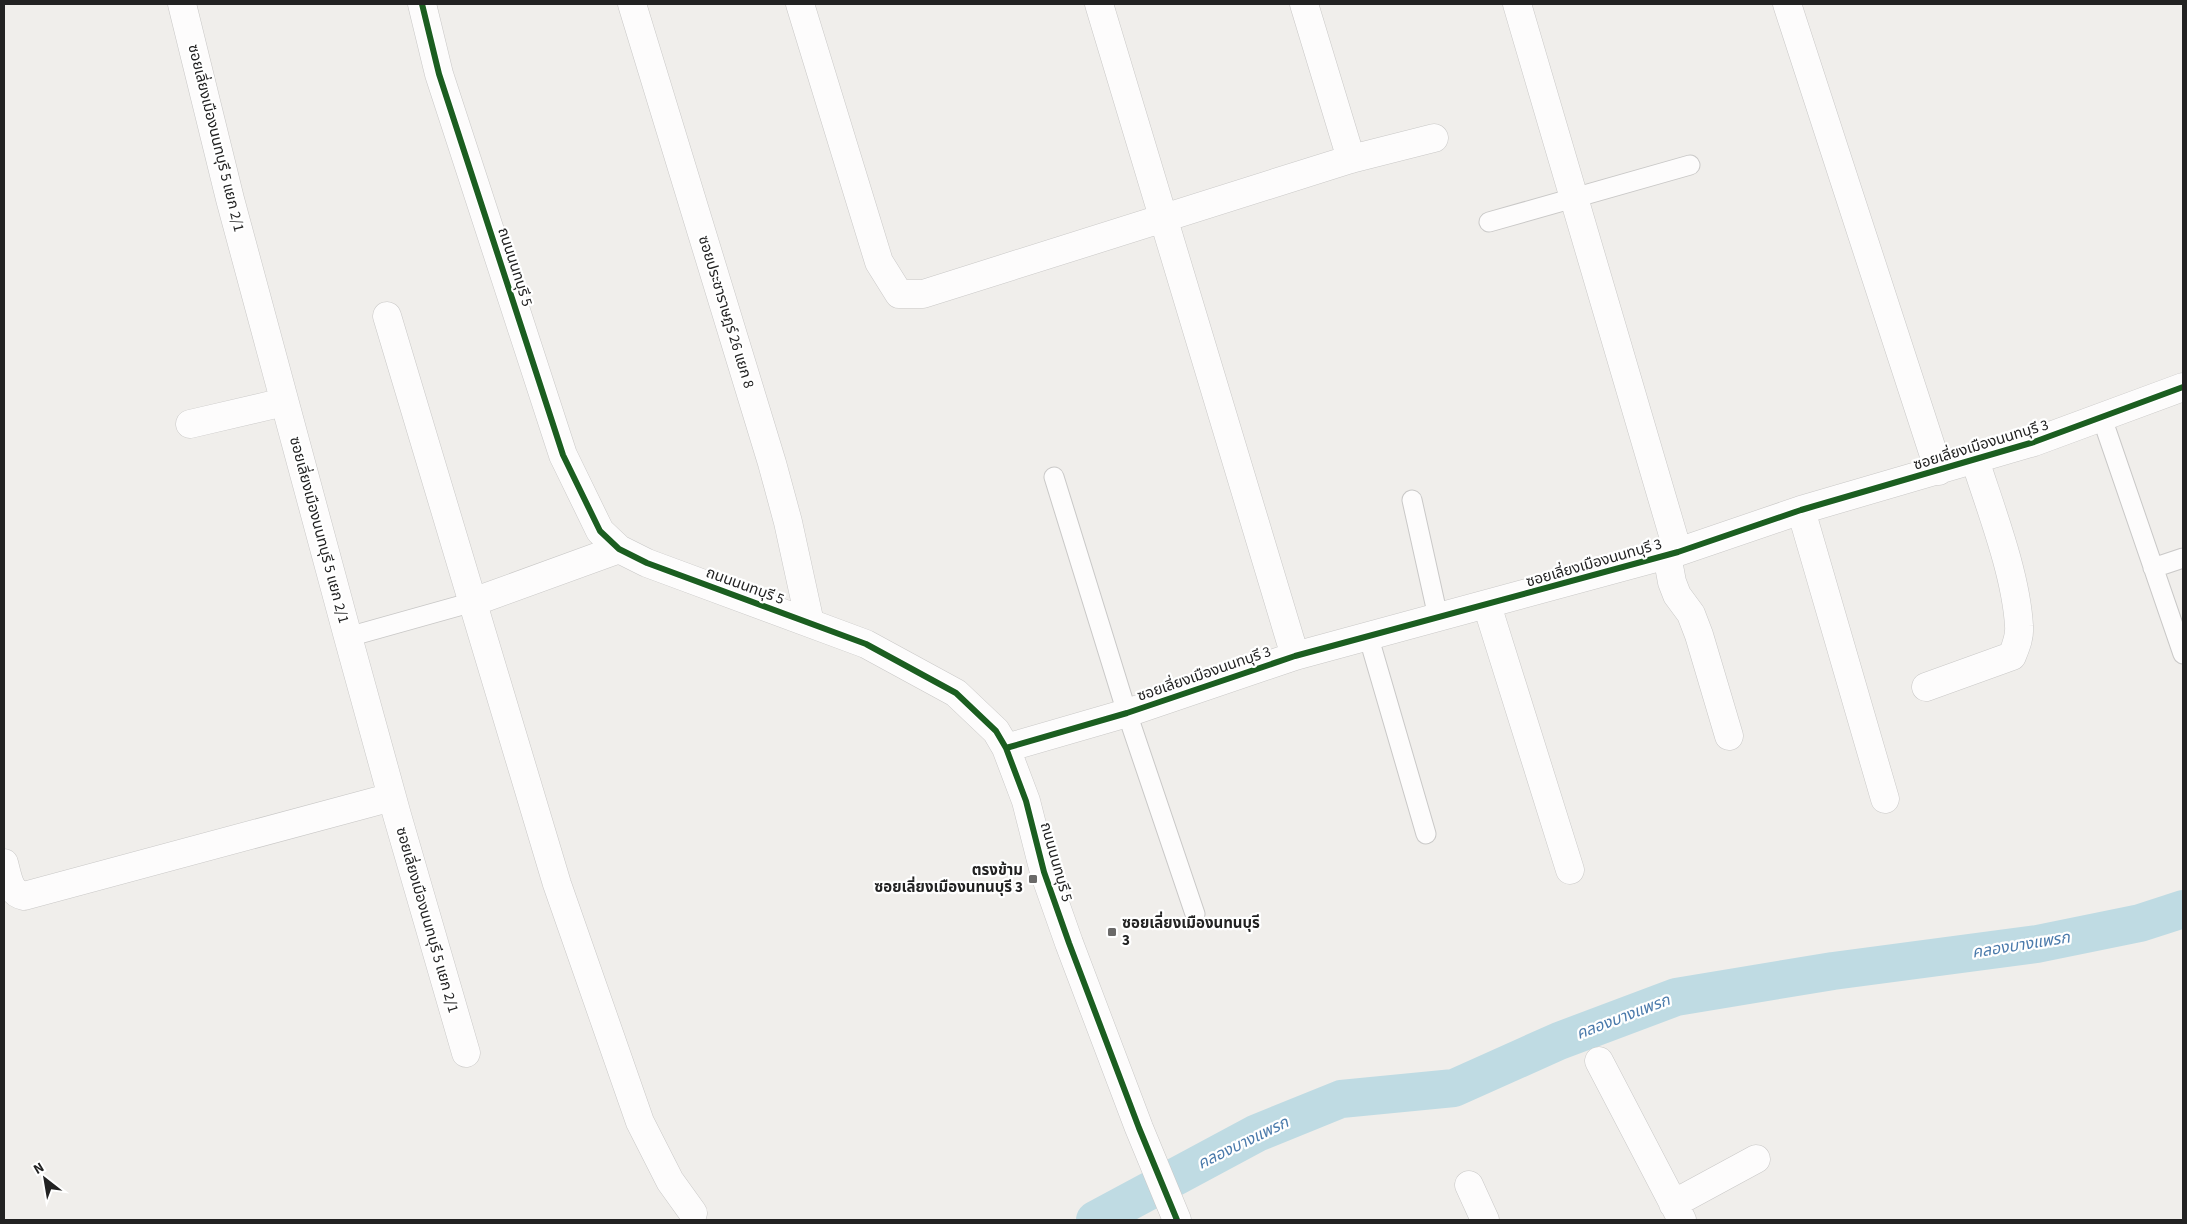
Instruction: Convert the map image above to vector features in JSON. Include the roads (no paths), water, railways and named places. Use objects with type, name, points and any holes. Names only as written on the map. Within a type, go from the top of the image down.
[{"type":"street","name":"ซอยเลี่ยงเมืองนนทบุรี 5 แยก 2/1","points":[[182,4],[230,199],[284,402],[392,797],[466,1053]]},
{"type":"street","name":"ถนนนนทบุรี 5","points":[[422,4],[439,74],[562,455],[600,531],[619,549],[647,564],[866,644],[956,693],[996,731],[1006,748],[1026,801],[1050,890],[1139,1128],[1176,1219]]},
{"type":"street","name":"ซอยประชาราษฎร์ 26 แยก 8","points":[[632,4],[772,463],[788,522],[810,623]]},
{"type":"street","points":[[800,4],[879,262],[899,294],[923,294],[1351,159],[1434,138]]},
{"type":"street","points":[[1099,4],[1295,656]]},
{"type":"street","points":[[1304,4],[1351,159]]},
{"type":"street","points":[[1517,4],[1672,554],[1672,582],[1677,594],[1691,614],[1699,635],[1729,736]]},
{"type":"street","points":[[1787,4],[1939,471]]},
{"type":"street","points":[[387,316],[557,884],[637,1113],[670,1181],[693,1213]]},
{"type":"street","name":"ซอยเลี่ยงเมืองนนทบุรี 3","points":[[1006,748],[1127,713],[1295,656],[1672,554],[1801,510],[2034,442],[2183,387]]},
{"type":"street","points":[[190,424],[284,402]]},
{"type":"street","points":[[1926,687],[2012,656],[2018,643],[2019,627],[2004,553],[1975,460]]},
{"type":"street","points":[[1801,510],[1885,799]]},
{"type":"street","points":[[473,602],[619,549]]},
{"type":"street","points":[[1487,605],[1570,870]]},
{"type":"street","points":[[4,864],[12,889],[18,895],[24,896],[392,797]]},
{"type":"street","points":[[1599,1060],[1677,1212],[1756,1159]]},
{"type":"street","points":[[1469,1184],[1485,1220]]},
{"type":"lane","points":[[1488,222],[1690,165]]},
{"type":"lane","points":[[2102,418],[2183,654]]},
{"type":"lane","points":[[1054,476],[1127,713],[1195,914]]},
{"type":"lane","points":[[1412,500],[1438,617]]},
{"type":"lane","points":[[2153,568],[2183,558]]},
{"type":"lane","points":[[348,637],[473,602]]},
{"type":"lane","points":[[1368,635],[1426,834]]},
{"type":"waterway","name":"คลองบางแพรก","points":[[1095,1220],[1257,1133],[1341,1099],[1454,1088],[1559,1041],[1676,997],[1833,971],[2037,944],[2140,923],[2183,909]]},
{"type":"place","name":"ตรงข้าม ซอยเลี่ยงเมืองนทนบุรี 3","points":[[1033,879]]},
{"type":"place","name":"ซอยเลี่ยงเมืองนทนบุรี 3","points":[[1112,932]]}]
